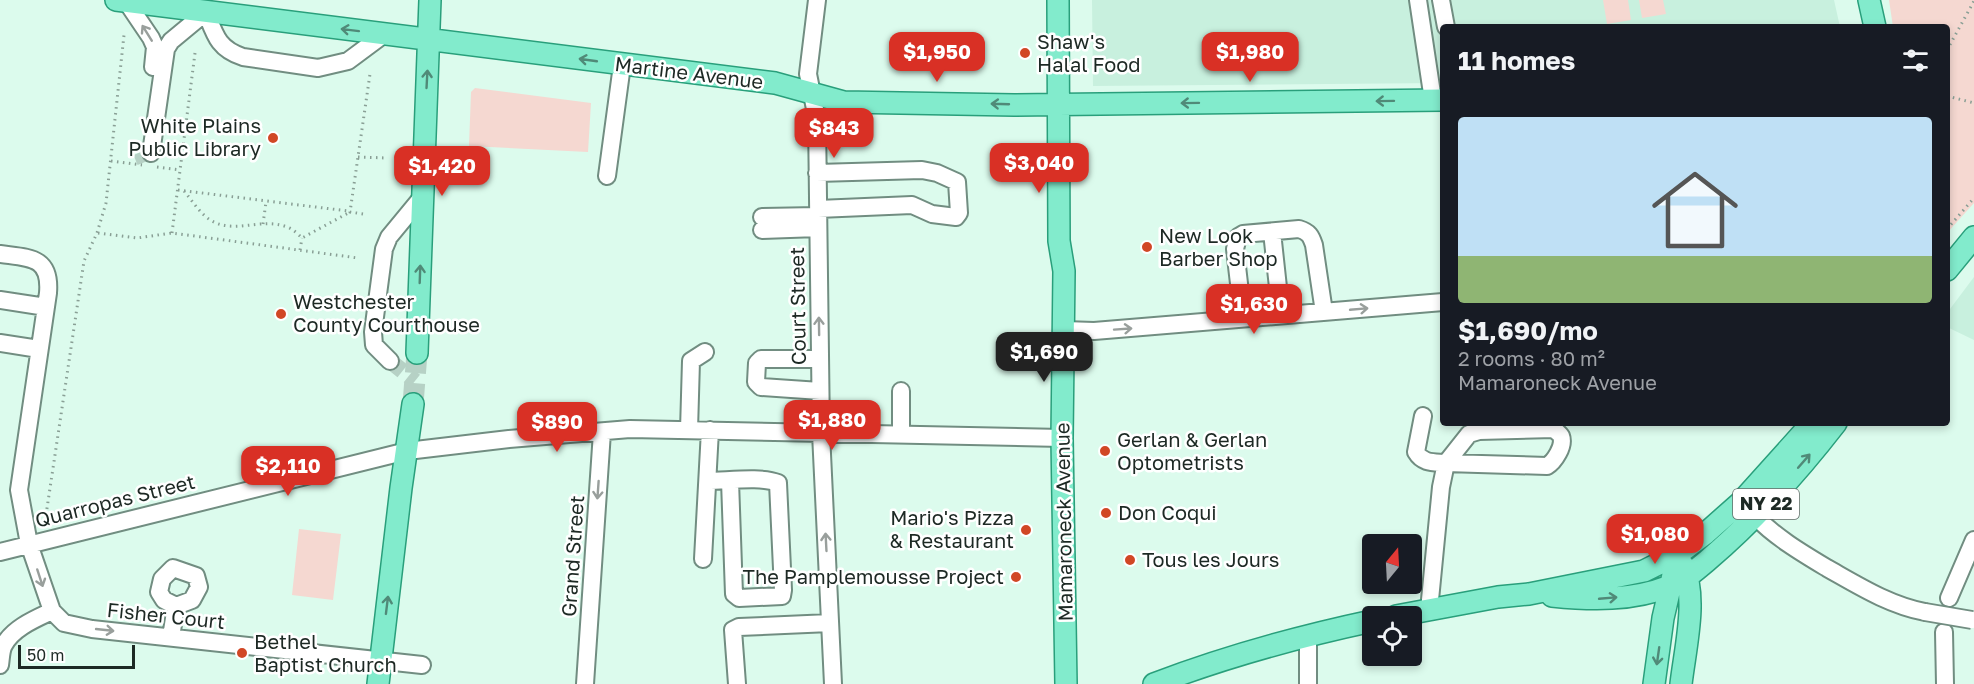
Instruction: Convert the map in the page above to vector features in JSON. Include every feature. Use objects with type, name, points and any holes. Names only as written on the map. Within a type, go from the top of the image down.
[{"type":"main road","points":[[417,353],[430,0]]},
{"type":"main road","name":"Mamaroneck Avenue","points":[[1058,0],[1059,241],[1064,272],[1062,438],[1066,684]]},
{"type":"main road","name":"Martine Avenue","points":[[121,1],[775,83],[844,102],[1058,104],[1438,100]]},
{"type":"main road","points":[[1950,262],[1968,243]]},
{"type":"main road","points":[[1950,266],[1968,243]]},
{"type":"main road","points":[[378,684],[413,404]]},
{"type":"main road","name":"NY 22","points":[[1422,611],[1625,576],[1678,554],[1741,502],[1809,426]]},
{"type":"main road","name":"NY 22","points":[[1529,594],[1593,600],[1636,596],[1679,581],[1723,547],[1755,516],[1833,426]]},
{"type":"main road","points":[[1678,554],[1679,581],[1689,617],[1681,684]]},
{"type":"main road","points":[[1654,684],[1663,618],[1679,581]]},
{"type":"main road","points":[[1154,684],[1206,664],[1308,635],[1362,623]]},
{"type":"street","name":"Court Street","points":[[817,0],[808,74],[817,119],[821,433],[833,684]]},
{"type":"street","points":[[1418,0],[1438,100]]},
{"type":"street","points":[[1441,0],[1445,24]]},
{"type":"street","points":[[121,1],[151,38],[155,47],[146,152],[166,49],[171,41],[206,12],[218,41],[231,53],[243,57],[318,68],[348,61],[383,35]]},
{"type":"street","points":[[606,176],[622,65]]},
{"type":"street","points":[[762,224],[912,205],[939,216],[956,217],[959,213],[957,182],[937,173],[922,170],[817,173]]},
{"type":"street","points":[[390,361],[374,345],[373,332],[384,249],[389,237],[423,197]]},
{"type":"street","points":[[1243,318],[1235,242],[1238,237],[1243,234],[1299,229],[1311,236],[1314,245],[1324,312]]},
{"type":"street","points":[[1272,232],[1281,315]]},
{"type":"street","points":[[0,254],[33,259],[45,266],[49,281],[19,490],[29,544],[52,610],[14,633],[3,646],[0,665]]},
{"type":"street","points":[[0,300],[46,307]]},
{"type":"street","points":[[1064,330],[1094,331],[1440,302]]},
{"type":"street","points":[[0,343],[39,349]]},
{"type":"street","points":[[689,430],[691,361],[705,352]]},
{"type":"street","points":[[820,359],[762,359],[757,363],[756,382],[761,387],[820,391]]},
{"type":"street","points":[[901,391],[901,435]]},
{"type":"street","points":[[1423,416],[1416,452],[1420,459],[1426,462],[1446,463],[1547,466],[1552,463],[1562,440],[1561,435],[1554,429],[1479,431],[1469,434],[1446,463],[1441,487],[1429,610]]},
{"type":"street","name":"Quarropas Street","points":[[0,552],[407,451],[509,439],[630,429],[1062,438]]},
{"type":"street","points":[[703,559],[710,430]]},
{"type":"street","name":"Grand Street","points":[[585,684],[602,432]]},
{"type":"street","points":[[708,481],[771,480],[778,483],[782,596],[739,598],[734,594],[730,481]]},
{"type":"street","points":[[1755,516],[1803,553],[1878,597],[1908,609],[1972,620]]},
{"type":"street","points":[[1949,598],[1974,540]]},
{"type":"street","points":[[171,637],[176,606]]},
{"type":"street","name":"Fisher Court","points":[[52,610],[64,623],[72,625],[422,665]]},
{"type":"street","points":[[737,684],[733,630],[739,627],[830,624]]},
{"type":"street","points":[[1944,632],[1945,684]]},
{"type":"street","points":[[1308,635],[1308,684]]},
{"type":"path","points":[[1950,45],[1974,1]]},
{"type":"path","points":[[46,514],[84,261],[97,233],[106,203],[124,35]]},
{"type":"path","points":[[172,233],[195,53]]},
{"type":"path","points":[[350,212],[370,74]]},
{"type":"path","points":[[1950,97],[1974,103]]},
{"type":"path","points":[[358,157],[387,158]]},
{"type":"path","points":[[178,190],[363,214]]},
{"type":"path","points":[[184,191],[205,216],[224,226],[263,224],[289,227],[302,238]]},
{"type":"path","points":[[1950,226],[1974,198]]},
{"type":"path","points":[[263,224],[266,201]]},
{"type":"path","points":[[302,238],[350,212]]},
{"type":"path","points":[[97,233],[137,238],[172,233],[358,258]]},
{"type":"path","points":[[300,250],[302,238]]},
{"type":"shaded area","points":[[1092,0],[1834,0],[1839,24],[1440,24],[1440,83],[1093,86]]},
{"type":"shaded area","points":[[1603,0],[1628,0],[1631,20],[1607,24]]},
{"type":"shaded area","points":[[1639,0],[1663,0],[1666,14],[1642,18]]},
{"type":"shaded area","points":[[1889,0],[1974,0],[1974,203],[1950,230],[1950,24],[1893,24]]},
{"type":"shaded area","points":[[475,88],[591,103],[588,152],[469,146],[471,92]]},
{"type":"shaded area","points":[[1974,277],[1974,340],[1950,328],[1950,309]]},
{"type":"shaded area","points":[[299,529],[341,534],[333,600],[292,595]]},
{"type":"tunnel","points":[[141,152],[145,162]]},
{"type":"tunnel","points":[[413,404],[417,353]]},
{"type":"tunnel","points":[[390,361],[415,381]]},
{"type":"place","name":"Shaw's Halal Food","points":[[1025,53]]},
{"type":"place","name":"White Plains Public Library","points":[[273,138]]},
{"type":"place","name":"New Look Barber Shop","points":[[1147,247]]},
{"type":"place","name":"Westchester County Courthouse","points":[[281,314]]},
{"type":"place","name":"Gerlan & Gerlan Optometrists","points":[[1105,451]]},
{"type":"place","name":"Don Coqui","points":[[1106,513]]},
{"type":"place","name":"Mario's Pizza & Restaurant","points":[[1026,530]]},
{"type":"place","name":"Tous les Jours","points":[[1130,560]]},
{"type":"place","name":"The Pamplemousse Project","points":[[1016,577]]},
{"type":"place","name":"Bethel Baptist Church","points":[[242,653]]}]
